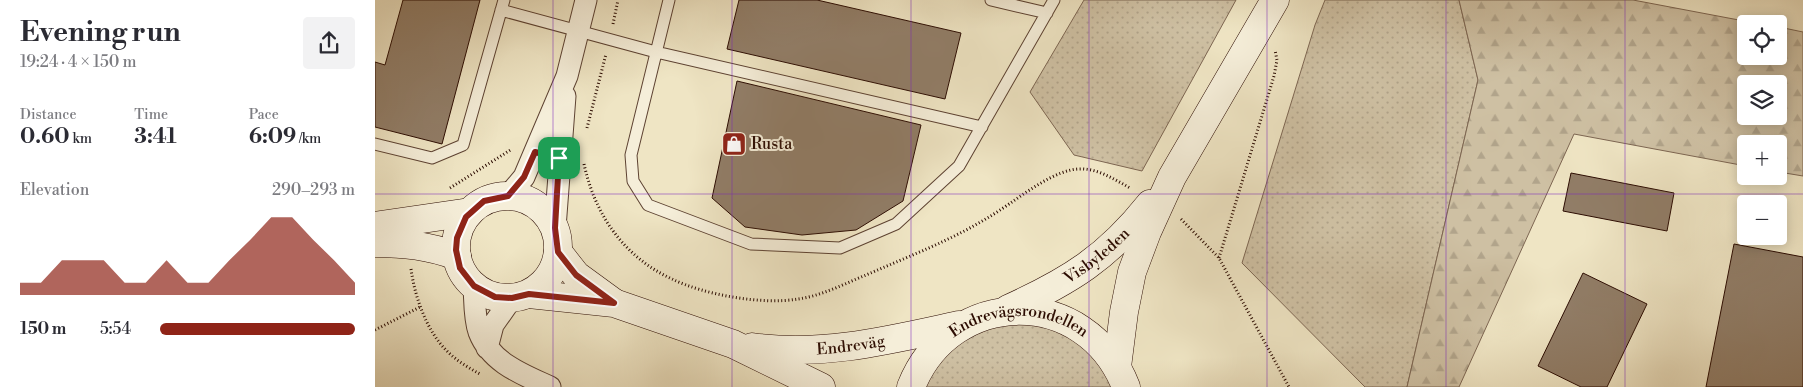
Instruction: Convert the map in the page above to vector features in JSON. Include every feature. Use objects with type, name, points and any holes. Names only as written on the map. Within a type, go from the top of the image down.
[{"type":"main road","name":"Visbyleden","points":[[1122,377],[1124,312],[1132,272],[1147,232],[1172,177],[1275,0]]},
{"type":"main road","name":"Visbyleden","points":[[1002,312],[1064,282],[1098,259],[1132,227],[1172,177]]},
{"type":"main road","points":[[508,196],[526,199],[537,205],[549,218],[557,240],[551,274],[539,287],[521,296],[489,295],[474,286],[463,273],[457,256],[458,233],[470,212],[484,201],[508,196]]},
{"type":"main road","points":[[375,226],[470,212]]},
{"type":"main road","name":"Endreväg","points":[[557,240],[576,275],[614,303]]},
{"type":"main road","points":[[375,243],[407,243],[427,246],[457,256]]},
{"type":"main road","name":"Endreväg","points":[[521,296],[614,303],[733,344],[821,387]]},
{"type":"main road","name":"Endrevägsrondellen","points":[[911,387],[920,366],[945,337],[967,323],[1002,312],[1039,312],[1073,324],[1094,338],[1122,377]]},
{"type":"main road","name":"Endreväg","points":[[733,344],[782,351],[834,349],[967,323]]},
{"type":"street","points":[[508,196],[524,177],[567,76],[586,0]]},
{"type":"street","points":[[557,240],[559,158],[567,76]]},
{"type":"street","points":[[474,286],[478,331],[487,348],[495,357],[514,370],[550,387]]},
{"type":"street","points":[[487,348],[493,325],[521,296]]},
{"type":"lane","points":[[669,0],[631,155],[633,181],[649,205],[751,244],[839,248],[896,224],[959,166],[1054,0]]},
{"type":"lane","points":[[991,0],[1047,13]]},
{"type":"lane","points":[[375,144],[432,158],[463,145],[502,5],[579,31],[656,52],[982,127]]},
{"type":"path","points":[[586,130],[618,0]]},
{"type":"path","points":[[1219,258],[1277,60],[1274,48],[1259,28]]},
{"type":"path","points":[[446,190],[510,150],[535,152]]},
{"type":"path","points":[[559,158],[583,162],[584,156]]},
{"type":"path","points":[[1177,215],[1199,235],[1219,258],[1289,387]]},
{"type":"path","points":[[407,243],[412,279],[420,307],[447,352],[489,379]]},
{"type":"path","points":[[375,330],[420,307]]},
{"type":"green space","points":[[1084,0],[1236,0],[1142,171],[1074,155],[1030,92]]},
{"type":"green space","points":[[1325,0],[1459,0],[1478,80],[1407,387],[1365,387],[1242,263],[1315,25]]},
{"type":"green space","points":[[1459,0],[1633,0],[1737,20],[1737,65],[1787,65],[1787,29],[1803,32],[1803,176],[1787,173],[1787,135],[1737,135],[1737,164],[1574,134],[1459,387],[1407,387],[1478,80]]},
{"type":"green space","points":[[1018,321],[1066,333],[1094,356],[1113,387],[923,387],[935,365],[971,333]]},
{"type":"building","points":[[403,0],[480,0],[442,144],[375,127],[375,62],[385,65]]},
{"type":"building","points":[[739,0],[817,0],[961,33],[945,99],[727,49]]},
{"type":"building","points":[[737,81],[921,125],[903,201],[856,230],[802,235],[745,227],[712,198]]},
{"type":"building","points":[[1571,173],[1674,193],[1667,231],[1563,211]]},
{"type":"building","points":[[1734,244],[1803,257],[1803,387],[1706,387]]},
{"type":"building","points":[[1583,273],[1647,304],[1607,387],[1581,387],[1538,366]]},
{"type":"place","name":"Rusta","points":[[734,144]]},
{"type":"route","points":[[535,152],[559,158],[555,228],[558,252],[576,275],[614,303],[529,294],[512,298],[495,297],[474,286],[460,268],[456,250],[457,238],[460,227],[470,212],[484,201],[508,196],[524,177],[535,152]]}]
